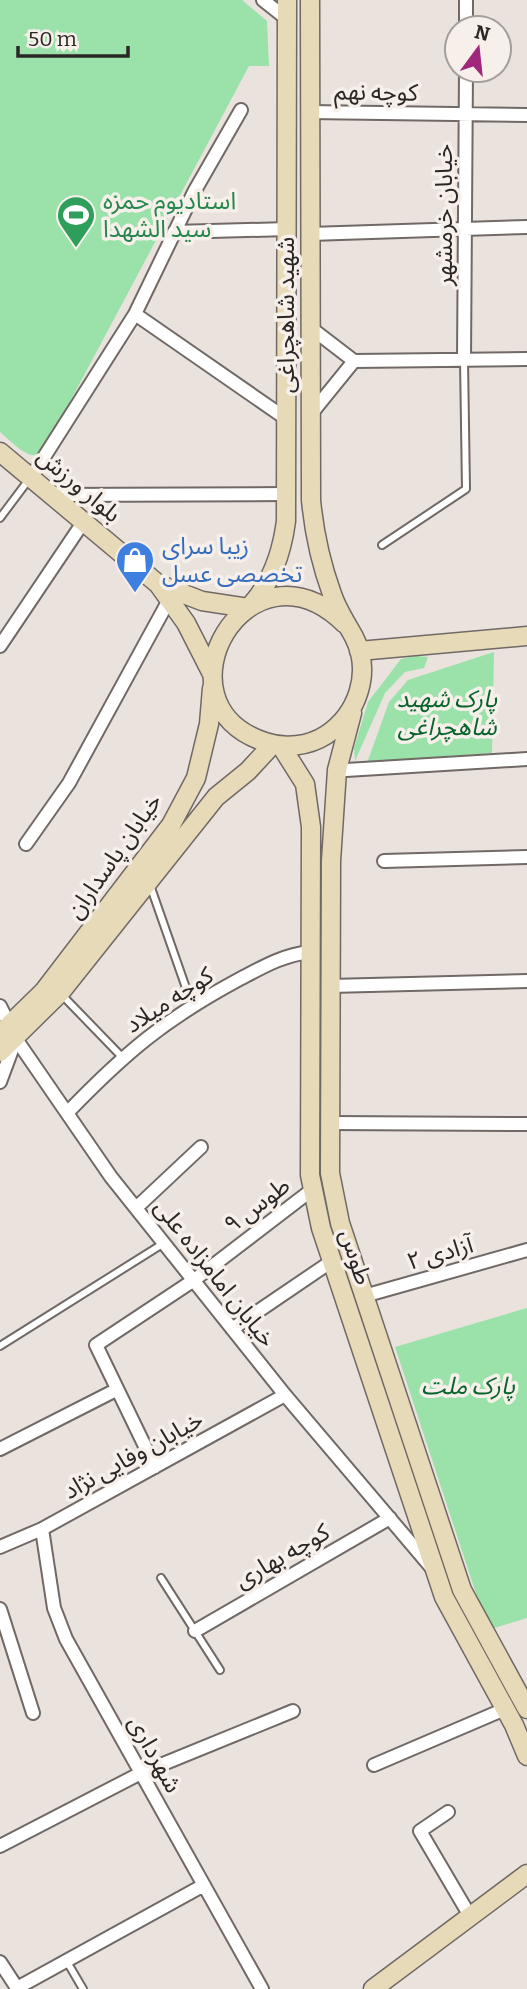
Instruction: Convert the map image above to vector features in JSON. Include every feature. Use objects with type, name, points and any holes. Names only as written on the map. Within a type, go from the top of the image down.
[{"type":"street","points":[[263,0],[287,19]]},
{"type":"street","name":"شهید شاهچراغی","points":[[249,607],[262,593],[278,561],[283,542],[288,420],[287,0]]},
{"type":"street","name":"شهید شاهچراغی","points":[[310,0],[311,417],[314,527],[332,596],[345,624]]},
{"type":"street","name":"خیابان خرمشهر","points":[[464,360],[466,84]]},
{"type":"street","points":[[32,476],[135,314],[174,232],[241,110]]},
{"type":"street","name":"کوچه نهم","points":[[309,112],[527,115]]},
{"type":"street","points":[[310,234],[527,227]]},
{"type":"street","points":[[174,232],[288,229]]},
{"type":"street","points":[[135,314],[288,420],[311,417],[354,361]]},
{"type":"street","points":[[311,328],[354,361],[527,359]]},
{"type":"street","name":"بلوار ورزش","points":[[0,452],[158,584]]},
{"type":"street","points":[[54,495],[286,494]]},
{"type":"street","points":[[0,646],[84,521]]},
{"type":"street","points":[[158,584],[202,601],[249,607]]},
{"type":"street","points":[[158,584],[186,623],[229,719],[251,737],[277,745],[295,746],[323,737],[335,729],[354,706],[362,678],[359,651],[345,624],[322,605],[294,597],[280,597],[249,607],[228,625],[221,636],[212,676]]},
{"type":"street","points":[[26,844],[69,783],[169,600]]},
{"type":"street","points":[[359,651],[527,636]]},
{"type":"street","name":"خیابان پاسداران","points":[[0,1052],[9,1033],[171,825],[196,778],[209,724],[212,676]]},
{"type":"street","name":"طوس","points":[[354,706],[337,770],[331,862],[330,1173],[340,1223],[462,1590],[527,1709]]},
{"type":"street","name":"خیابان پاسداران","points":[[9,1033],[60,993],[148,879],[216,797],[277,745]]},
{"type":"street","name":"طوس","points":[[277,745],[305,784],[311,827],[309,1124],[313,1189],[321,1228],[444,1597],[505,1709],[527,1756]]},
{"type":"street","points":[[346,770],[527,759]]},
{"type":"street","points":[[384,860],[527,858]]},
{"type":"street","name":"کوچه میلاد","points":[[68,1112],[122,1057],[192,1005],[289,954],[310,952]]},
{"type":"street","points":[[330,986],[527,981]]},
{"type":"street","name":"خیابان امامزاده علی","points":[[0,1006],[9,1033],[68,1112],[111,1177],[285,1395],[435,1573]]},
{"type":"street","points":[[0,1082],[9,1033]]},
{"type":"street","points":[[329,1123],[527,1124]]},
{"type":"street","points":[[136,1208],[201,1147]]},
{"type":"street","name":"طوس ۹","points":[[116,1390],[96,1345],[194,1280],[313,1189]]},
{"type":"street","name":"آزادی ۲","points":[[364,1296],[527,1250]]},
{"type":"street","points":[[232,1329],[332,1261]]},
{"type":"street","points":[[0,1449],[116,1390],[155,1467]]},
{"type":"street","name":"خیابان وفایی نژاد","points":[[2,1546],[42,1529],[285,1395]]},
{"type":"street","points":[[392,1520],[417,1521]]},
{"type":"street","name":"کوچه بهاری","points":[[195,1631],[392,1520]]},
{"type":"street","name":"شهرداری","points":[[42,1529],[47,1576],[62,1629],[262,1989]]},
{"type":"street","points":[[0,1532],[2,1546]]},
{"type":"street","points":[[0,1609],[33,1713]]},
{"type":"street","points":[[374,1765],[505,1709]]},
{"type":"street","points":[[0,1846],[141,1773],[293,1711]]},
{"type":"street","points":[[448,1812],[420,1831],[470,1916]]},
{"type":"street","points":[[373,1989],[527,1874]]},
{"type":"street","points":[[0,1962],[12,1988],[204,1885]]},
{"type":"lane","points":[[382,545],[466,489],[464,360]]},
{"type":"lane","points":[[0,518],[32,476]]},
{"type":"lane","points":[[148,879],[192,1005]]},
{"type":"lane","points":[[60,993],[122,1057]]},
{"type":"lane","points":[[0,1346],[164,1243]]},
{"type":"lane","points":[[161,1578],[219,1670]]},
{"type":"lane","points":[[66,1960],[83,1989]]},
{"type":"green space","name":"استادیوم حمزه سید الشهدا","points":[[0,0],[242,0],[267,21],[269,66],[249,66],[42,454],[37,455],[20,449],[0,432]]},
{"type":"green space","name":"پارک شهید شاهچراغی","points":[[494,652],[492,753],[367,763],[389,702],[408,680]]},
{"type":"green space","points":[[428,657],[424,668],[405,672],[385,693],[355,761],[354,748],[368,702],[401,659]]},
{"type":"green space","name":"پارک ملت","points":[[527,1308],[527,1618],[488,1630],[395,1347]]},
{"type":"place","name":"استادیوم حمزه سید الشهدا","points":[[76,249]]},
{"type":"place","name":"زیبا سرای تخصصی عسل","points":[[135,594]]}]
